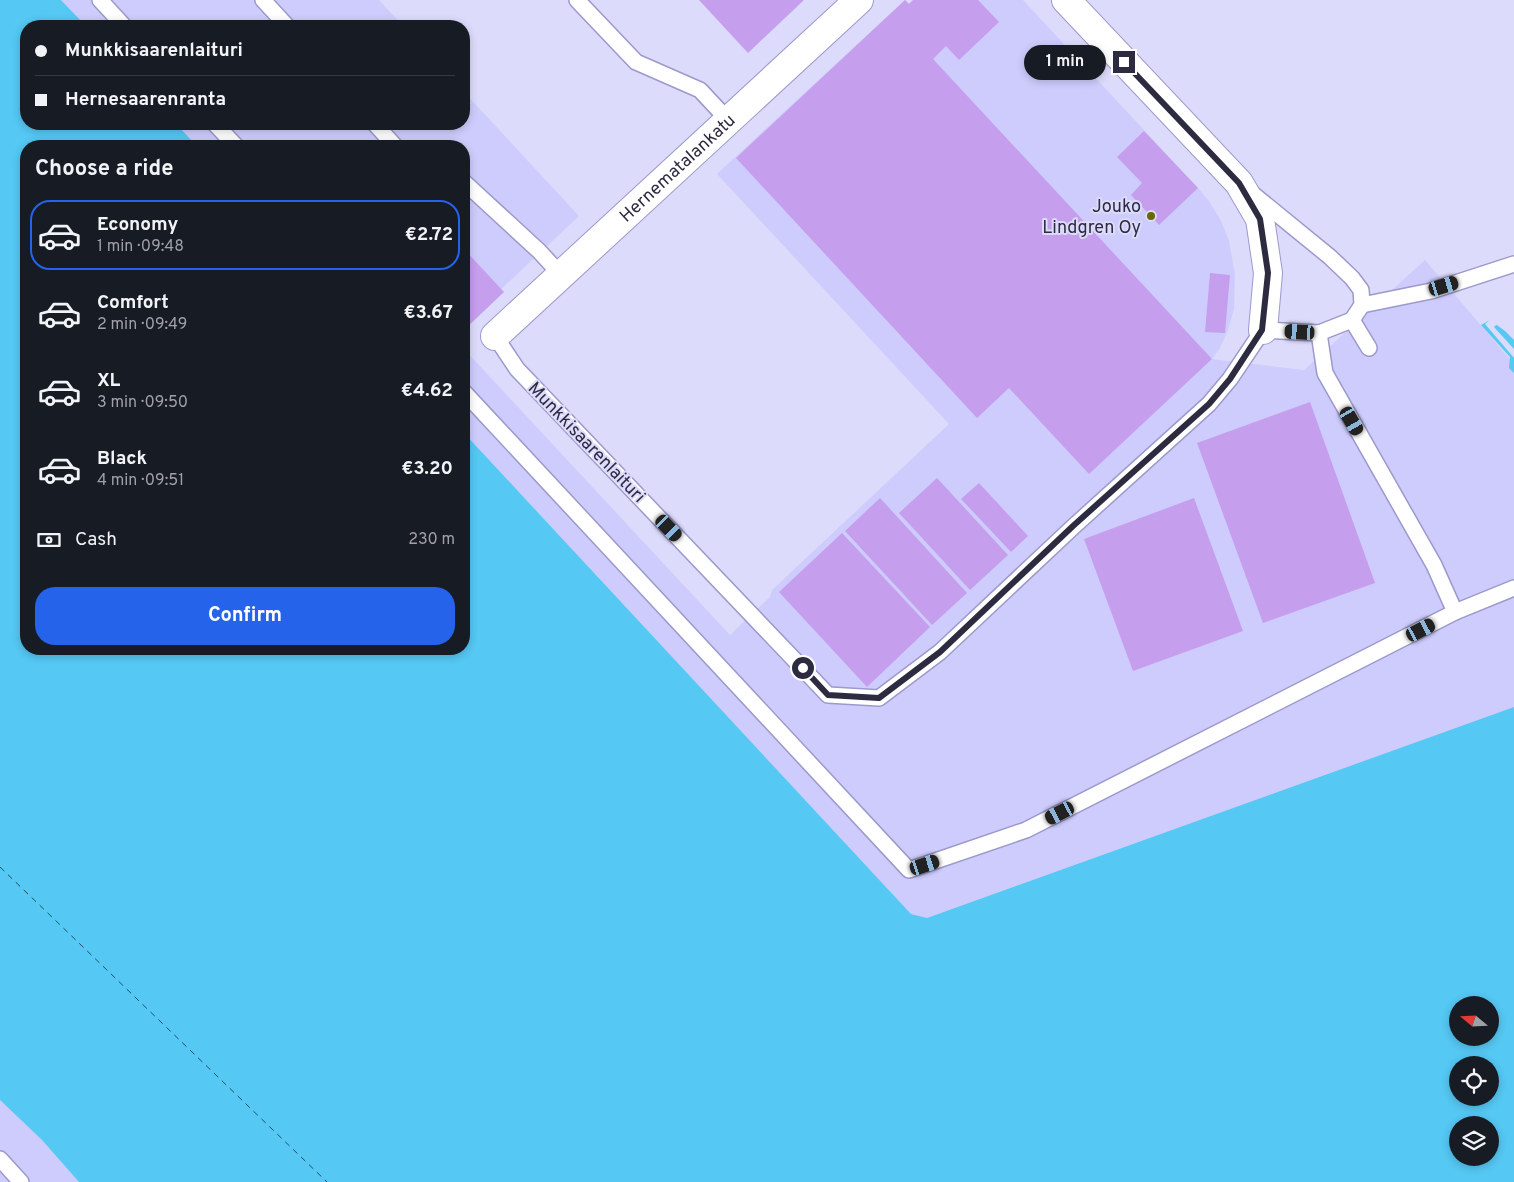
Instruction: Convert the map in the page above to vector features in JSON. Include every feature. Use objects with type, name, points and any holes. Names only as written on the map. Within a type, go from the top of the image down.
[{"type":"street","name":"Hernematalankatu","points":[[495,336],[859,0]]},
{"type":"street","points":[[1066,0],[1239,183],[1260,219],[1268,273],[1262,330]]},
{"type":"lane","points":[[100,0],[118,20]]},
{"type":"lane","points":[[263,0],[281,20]]},
{"type":"lane","points":[[577,0],[636,62],[700,90],[728,120]]},
{"type":"lane","points":[[221,130],[230,140]]},
{"type":"lane","points":[[380,130],[390,140]]},
{"type":"lane","points":[[1239,183],[1330,257],[1352,278],[1360,290],[1362,305],[1352,320],[1319,334],[1262,330]]},
{"type":"lane","points":[[470,188],[539,251],[561,276]]},
{"type":"lane","points":[[1362,305],[1431,291],[1514,264]]},
{"type":"lane","points":[[1352,320],[1369,348]]},
{"type":"lane","name":"Munkkisaarenlaituri","points":[[495,336],[518,369],[828,695],[879,698],[940,652],[1073,526],[1209,404],[1230,379],[1262,330]]},
{"type":"lane","points":[[1319,334],[1325,373],[1434,565],[1455,612]]},
{"type":"lane","points":[[470,398],[909,870],[1026,830],[1455,612],[1514,588]]},
{"type":"lane","points":[[0,1159],[21,1182]]},
{"type":"shaded area","points":[[0,0],[61,0],[80,20],[20,20],[20,130],[182,130],[191,140],[20,140],[20,655],[470,655],[470,439],[911,914],[927,918],[1514,707],[1514,1182],[79,1182],[42,1140],[0,1100]]},
{"type":"shaded area","points":[[61,0],[379,0],[397,20],[80,20]]},
{"type":"shaded area","points":[[905,0],[909,4],[913,0],[1023,0],[1198,188],[1209,201],[1221,221],[1229,241],[1235,274],[1234,309],[1228,330],[1220,348],[1212,359],[1304,370],[1425,260],[1514,364],[1514,707],[927,918],[911,914],[470,439],[470,355],[730,635],[770,597],[772,590],[949,424],[717,174]]},
{"type":"shaded area","points":[[470,98],[579,216],[470,318],[470,140],[191,140],[182,130],[470,130]]},
{"type":"shaded area","points":[[1490,320],[1514,340],[1514,373],[1509,368],[1510,357],[1481,325]]},
{"type":"shaded area","points":[[0,1100],[42,1140],[79,1182],[0,1182]]},
{"type":"pier","points":[[1492,318],[1497,324],[1494,327],[1514,349],[1514,358],[1485,324]]},
{"type":"building","points":[[699,0],[804,0],[748,53]]},
{"type":"building","points":[[905,0],[909,4],[913,0],[978,0],[999,22],[959,60],[946,46],[933,59],[1212,359],[1089,474],[1009,388],[977,418],[736,158]]},
{"type":"building","points":[[1144,131],[1198,188],[1159,225],[1131,195],[1142,183],[1117,157]]},
{"type":"building","points":[[470,255],[504,292],[470,324]]},
{"type":"building","points":[[1210,273],[1230,275],[1225,333],[1205,332]]},
{"type":"building","points":[[1310,402],[1375,583],[1263,623],[1197,443]]},
{"type":"building","points":[[937,478],[1008,555],[970,590],[899,513]]},
{"type":"building","points":[[979,483],[1028,536],[1011,552],[961,499]]},
{"type":"building","points":[[880,498],[967,593],[932,625],[845,531]]},
{"type":"building","points":[[1194,498],[1243,631],[1133,671],[1084,539]]},
{"type":"building","points":[[842,533],[930,627],[867,687],[779,592]]},
{"type":"ferry route","points":[[0,867],[327,1182]]},
{"type":"place","name":"Jouko Lindgren Oy","points":[[1151,216]]},
{"type":"route","points":[[803,668],[828,695],[879,698],[940,652],[1073,526],[1209,404],[1230,379],[1262,330],[1268,273],[1260,219],[1239,183],[1124,62]]}]
